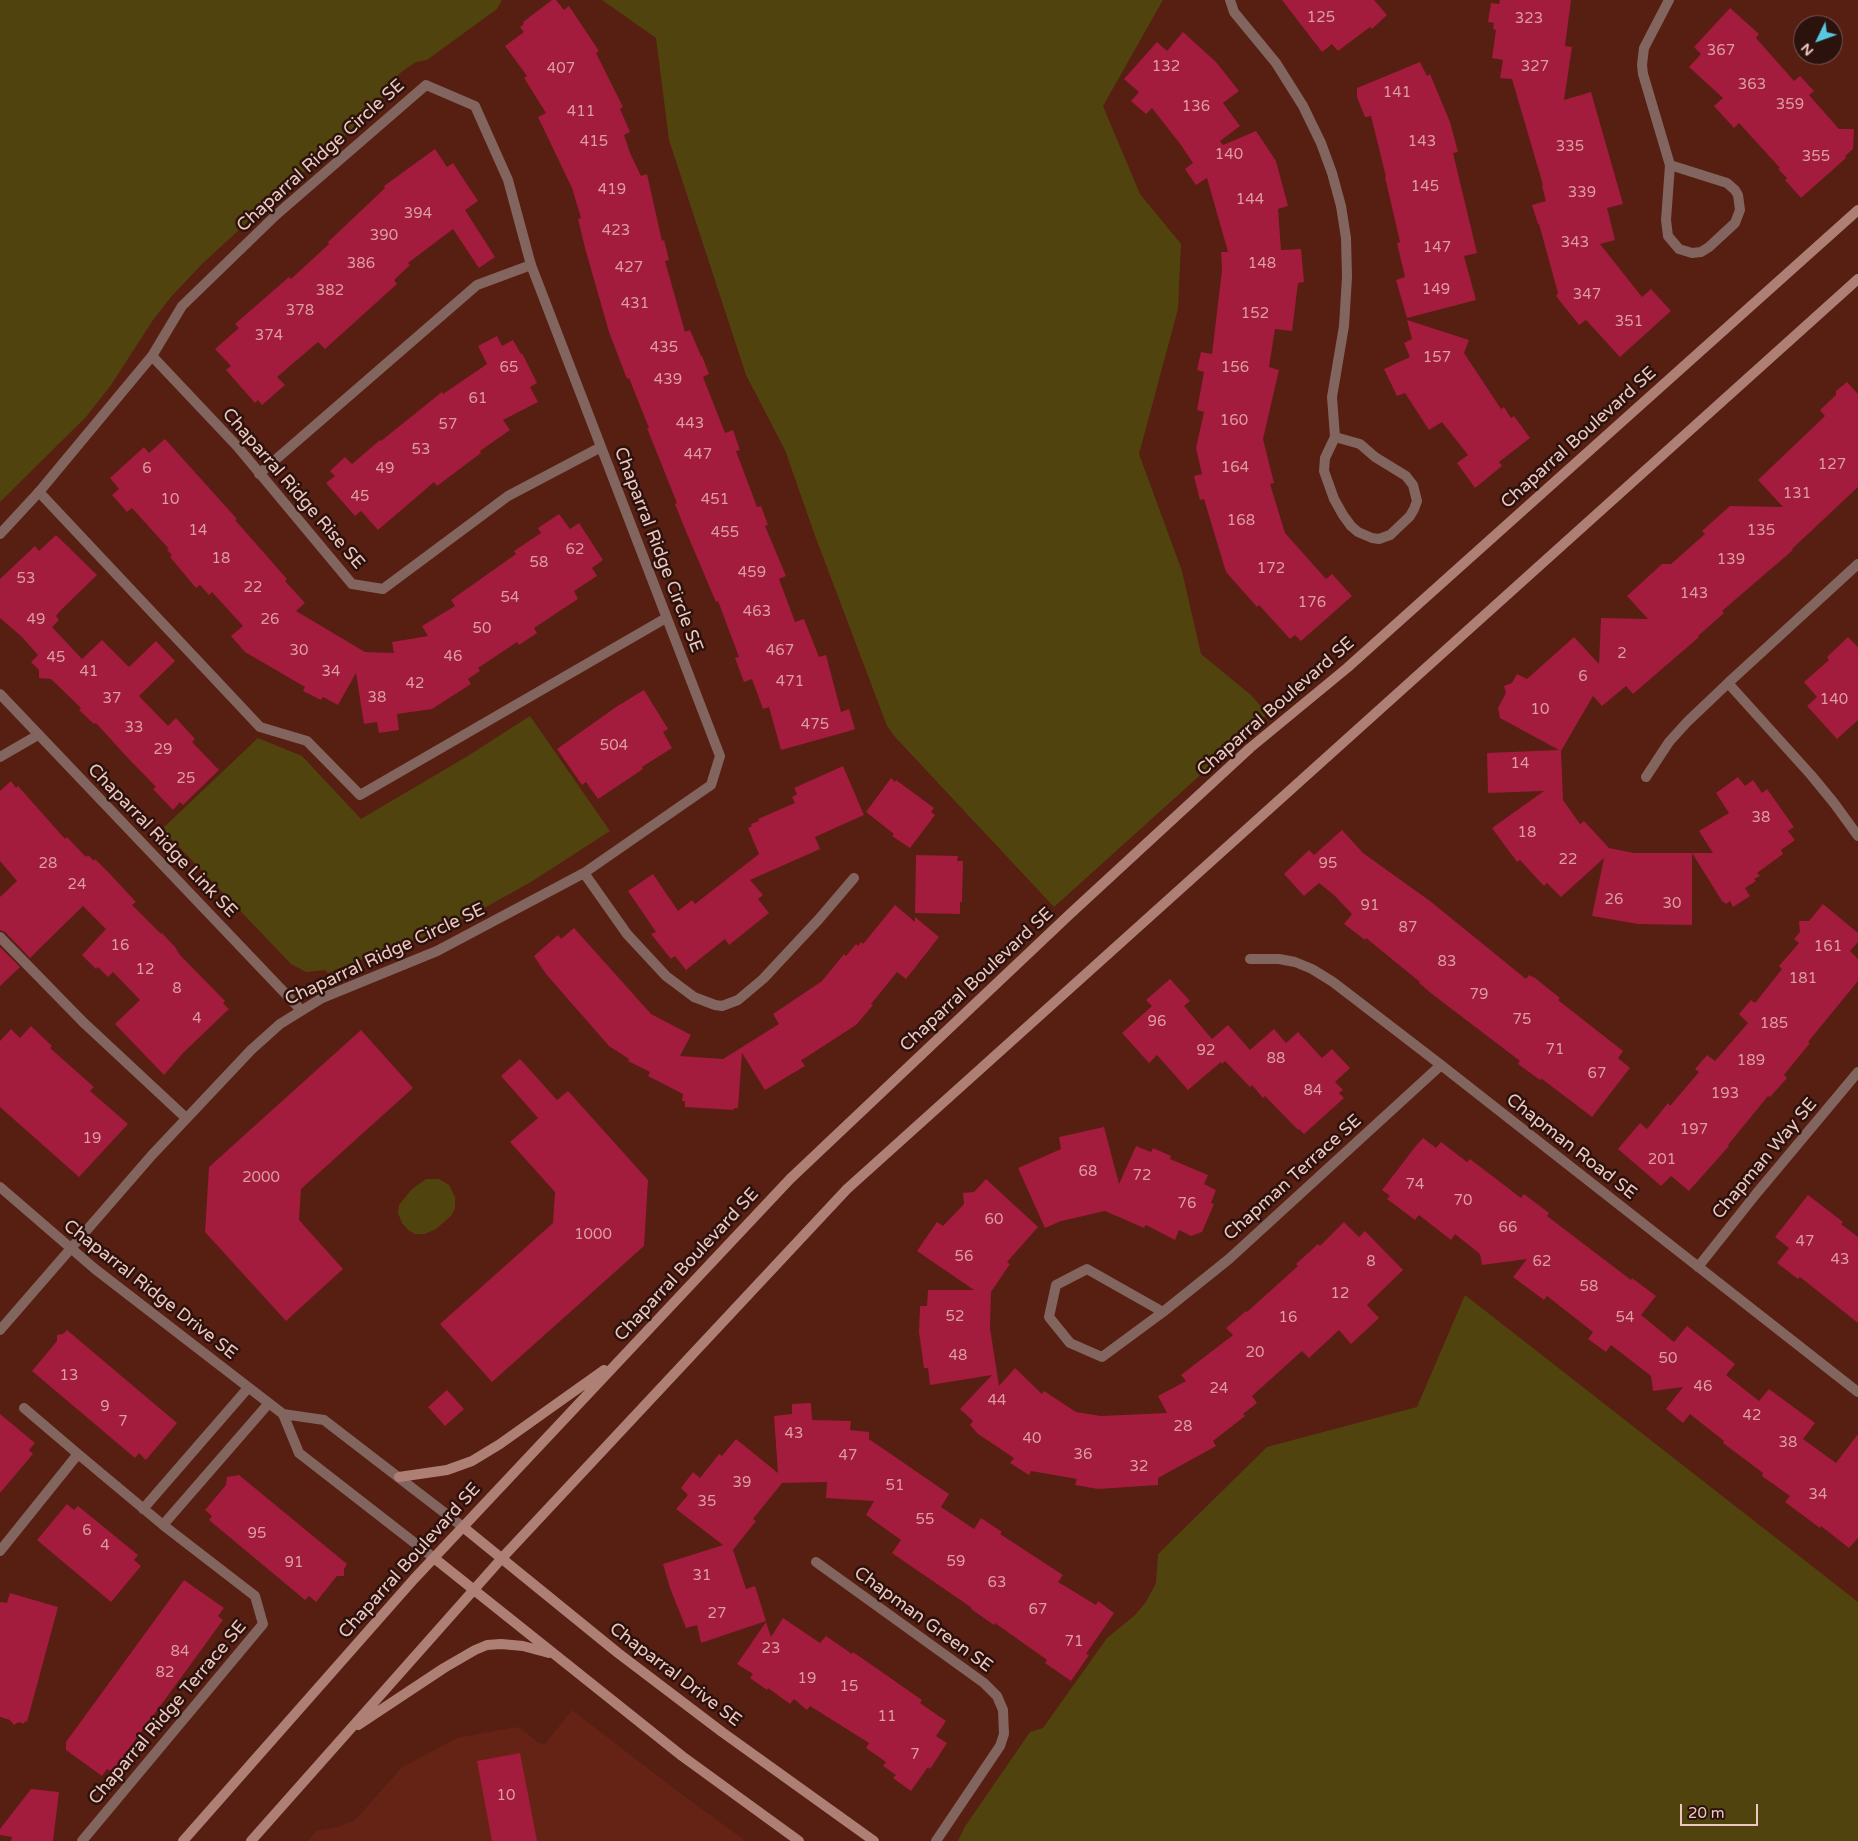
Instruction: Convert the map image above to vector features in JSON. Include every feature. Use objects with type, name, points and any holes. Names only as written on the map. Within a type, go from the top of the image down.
[{"type":"main road","name":"Chaparral Boulevard SE","points":[[183,1841],[375,1622],[790,1179],[1084,901],[1250,748],[1354,661],[1858,210]]},
{"type":"main road","points":[[251,1841],[502,1558],[847,1189],[1858,279]]},
{"type":"main road","points":[[399,1477],[447,1470],[472,1461],[500,1444],[621,1358]]},
{"type":"main road","name":"Chaparral Drive SE","points":[[463,1527],[618,1653],[722,1732],[874,1841]]},
{"type":"main road","points":[[434,1558],[682,1756],[799,1841]]},
{"type":"main road","points":[[346,1732],[444,1668],[487,1645],[524,1646],[553,1654]]},
{"type":"street","points":[[1230,0],[1238,18],[1276,63],[1304,106],[1321,143],[1336,188],[1346,238],[1348,277],[1344,326],[1332,397],[1335,437],[1325,458],[1324,471],[1329,487],[1343,515],[1358,532],[1379,539],[1390,535],[1410,516],[1414,509],[1417,502],[1413,485],[1406,476],[1376,457],[1360,444],[1335,437]]},
{"type":"street","points":[[1669,0],[1644,48],[1643,74],[1670,165],[1666,220],[1668,236],[1679,249],[1692,253],[1701,252],[1735,223],[1740,210],[1738,195],[1727,183],[1670,165]]},
{"type":"street","name":"Chaparral Ridge Circle SE","points":[[0,534],[39,492],[152,356],[182,306],[276,215],[426,85],[475,106],[508,180],[530,265],[720,756],[711,785],[584,873],[437,951],[344,988],[301,1010],[280,1024],[263,1038],[186,1118],[0,1330]]},
{"type":"street","points":[[259,474],[477,285],[530,265]]},
{"type":"street","name":"Chaparral Ridge Rise SE","points":[[152,356],[236,446],[352,584],[383,589],[508,496],[601,447]]},
{"type":"street","points":[[39,492],[260,727],[307,741],[360,795],[666,618]]},
{"type":"street","points":[[1646,777],[1669,742],[1688,721],[1858,564]]},
{"type":"street","points":[[1728,683],[1811,775],[1858,836]]},
{"type":"street","name":"Chaparral Ridge Link SE","points":[[0,694],[301,1010]]},
{"type":"street","points":[[0,757],[38,735]]},
{"type":"street","points":[[584,873],[627,934],[666,976],[694,997],[722,1006],[738,1000],[763,979],[854,878]]},
{"type":"street","points":[[0,937],[83,1022],[186,1118]]},
{"type":"street","name":"Chapman Road SE","points":[[1250,959],[1279,958],[1312,969],[1364,1006],[1858,1392]]},
{"type":"street","name":"Chapman Terrace SE","points":[[1163,1312],[1088,1269],[1056,1285],[1049,1317],[1070,1343],[1102,1357],[1163,1312],[1229,1259],[1441,1065]]},
{"type":"street","name":"Chapman Way SE","points":[[1698,1266],[1858,1072]]},
{"type":"street","name":"Chaparral Ridge Drive SE","points":[[0,1187],[70,1249],[283,1414],[299,1453],[434,1558]]},
{"type":"street","points":[[143,1509],[248,1388]]},
{"type":"street","points":[[164,1525],[269,1403]]},
{"type":"street","name":"Chaparral Ridge Terrace SE","points":[[24,1408],[143,1509],[255,1596],[263,1624],[82,1841]]},
{"type":"street","name":"Chaparral Ridge Drive SE","points":[[283,1414],[324,1420],[463,1527]]},
{"type":"street","points":[[0,1551],[78,1454]]},
{"type":"street","name":"Chapman Green SE","points":[[816,1562],[984,1683],[996,1696],[1003,1710],[1004,1734],[1000,1746],[936,1841]]},
{"type":"shaded area","points":[[0,0],[502,0],[497,9],[427,60],[416,62],[399,74],[373,111],[202,264],[171,297],[153,320],[111,385],[86,417],[0,502]]},
{"type":"shaded area","points":[[602,0],[1163,0],[1103,106],[1140,194],[1181,244],[1178,309],[1139,454],[1182,571],[1201,654],[1251,695],[1268,714],[1054,907],[896,738],[887,726],[814,533],[785,450],[746,375],[669,140],[656,38]]},
{"type":"shaded area","points":[[530,716],[610,831],[531,882],[477,912],[429,935],[328,973],[325,970],[306,972],[291,964],[162,829],[258,738],[302,756],[361,819],[466,757]]},
{"type":"shaded area","points":[[426,1179],[439,1179],[449,1185],[455,1197],[455,1209],[451,1216],[436,1229],[425,1234],[415,1234],[402,1223],[398,1213],[399,1205],[411,1190]]},
{"type":"shaded area","points":[[1465,1295],[1858,1602],[1858,1841],[958,1841],[964,1828],[1030,1732],[1043,1728],[1107,1638],[1135,1615],[1146,1602],[1156,1583],[1158,1554],[1267,1447],[1417,1407]]},
{"type":"shaded area","points":[[572,1710],[746,1841],[308,1841],[316,1831],[338,1827],[355,1820],[402,1767],[457,1738],[516,1727],[523,1730],[539,1743],[545,1744]]},
{"type":"building","points":[[552,0],[556,0],[564,10],[569,6],[599,51],[596,53],[623,107],[620,109],[630,132],[624,135],[641,176],[647,174],[662,241],[664,240],[669,260],[665,261],[685,332],[690,330],[702,356],[709,374],[703,377],[725,433],[733,430],[740,450],[736,451],[757,507],[761,506],[768,525],[765,526],[786,576],[779,579],[795,622],[804,619],[819,657],[826,655],[841,712],[849,709],[855,729],[781,750],[769,707],[763,709],[752,679],[744,682],[735,658],[739,657],[718,601],[716,602],[685,529],[675,504],[677,503],[647,428],[649,428],[609,332],[585,248],[578,219],[581,218],[572,188],[538,117],[546,113],[524,78],[527,76],[505,46],[524,32],[520,27],[524,24],[523,22]]},
{"type":"building","points":[[1282,0],[1374,0],[1387,15],[1372,29],[1370,27],[1338,51],[1332,44],[1322,52]]},
{"type":"building","points":[[1500,0],[1571,0],[1565,46],[1572,47],[1564,100],[1591,92],[1623,204],[1607,208],[1615,240],[1600,244],[1642,297],[1651,289],[1671,311],[1620,357],[1586,320],[1579,325],[1556,296],[1558,293],[1532,205],[1546,201],[1543,185],[1512,79],[1500,78],[1503,60],[1492,58],[1496,30],[1493,29],[1494,23],[1488,22],[1491,3],[1499,4]]},
{"type":"building","points":[[1730,8],[1759,34],[1756,38],[1794,81],[1800,76],[1814,91],[1809,95],[1839,129],[1854,129],[1853,149],[1845,156],[1846,158],[1801,198],[1785,180],[1787,178],[1778,169],[1780,168],[1739,123],[1734,128],[1714,106],[1723,98],[1689,67],[1701,54],[1694,47]]},
{"type":"building","points":[[1183,32],[1216,62],[1239,91],[1223,103],[1240,126],[1220,141],[1223,145],[1256,131],[1276,161],[1288,206],[1278,209],[1281,250],[1301,249],[1304,282],[1298,283],[1292,331],[1275,329],[1269,367],[1279,370],[1263,439],[1274,483],[1270,484],[1285,533],[1326,579],[1332,574],[1352,596],[1301,641],[1295,635],[1290,639],[1259,605],[1257,607],[1226,572],[1204,499],[1200,500],[1194,476],[1202,474],[1196,448],[1204,412],[1197,410],[1204,372],[1197,370],[1201,352],[1212,354],[1222,270],[1221,252],[1228,252],[1207,178],[1196,185],[1185,169],[1193,163],[1181,145],[1152,108],[1146,114],[1131,101],[1139,92],[1124,79],[1157,42],[1167,51]]},
{"type":"building","points":[[1420,62],[1427,76],[1430,74],[1450,122],[1458,152],[1453,153],[1477,253],[1464,256],[1476,300],[1407,318],[1396,280],[1405,277],[1397,243],[1400,242],[1386,177],[1371,116],[1365,117],[1357,97],[1357,88]]},
{"type":"building","points":[[435,149],[447,167],[453,163],[478,201],[465,210],[495,257],[479,268],[453,229],[408,263],[410,265],[394,280],[397,284],[325,349],[318,342],[277,377],[285,385],[262,405],[258,400],[255,403],[226,370],[231,366],[215,349],[239,328],[235,324],[289,277],[291,279],[329,244],[328,242],[385,188],[384,186]]},
{"type":"building","points":[[1407,320],[1469,340],[1464,353],[1501,409],[1504,407],[1511,418],[1514,416],[1530,438],[1499,462],[1502,466],[1475,488],[1457,463],[1468,455],[1442,422],[1429,430],[1405,393],[1397,396],[1384,369],[1410,357],[1404,343],[1412,339]]},
{"type":"building","points":[[497,336],[502,346],[513,340],[522,353],[537,383],[530,387],[538,402],[503,420],[510,430],[480,451],[481,453],[437,486],[434,482],[378,530],[361,511],[355,516],[326,483],[335,476],[330,471],[345,457],[352,464],[442,392],[443,394],[487,364],[478,346]]},
{"type":"building","points":[[1847,382],[1858,394],[1858,487],[1793,550],[1722,611],[1724,613],[1699,637],[1633,694],[1626,686],[1602,706],[1593,696],[1561,751],[1563,800],[1580,824],[1584,821],[1609,848],[1634,853],[1692,853],[1692,925],[1638,924],[1592,916],[1604,858],[1561,897],[1547,883],[1544,886],[1520,860],[1517,862],[1492,828],[1544,791],[1488,793],[1487,753],[1559,750],[1500,718],[1498,708],[1506,693],[1504,686],[1512,683],[1517,674],[1527,679],[1574,637],[1599,664],[1601,618],[1648,619],[1627,596],[1662,564],[1671,564],[1705,534],[1702,531],[1730,506],[1783,507],[1758,480],[1825,416],[1820,410],[1836,395],[1836,391]]},
{"type":"building","points":[[165,439],[237,519],[235,520],[287,579],[285,581],[305,603],[296,611],[365,652],[394,653],[392,642],[428,636],[422,626],[455,606],[451,600],[516,554],[514,551],[541,533],[538,528],[559,514],[570,529],[579,523],[603,560],[592,568],[597,576],[574,591],[578,599],[534,628],[537,633],[519,645],[517,642],[478,668],[480,671],[468,679],[471,684],[432,709],[397,714],[399,730],[379,733],[377,722],[364,724],[356,673],[338,705],[323,697],[321,700],[303,691],[305,687],[245,652],[231,636],[243,626],[212,592],[209,595],[200,585],[196,588],[170,557],[172,555],[167,550],[169,549],[132,508],[127,512],[112,495],[119,489],[110,478],[144,447],[149,453]]},
{"type":"building","points":[[56,535],[97,575],[60,611],[56,616],[59,620],[52,627],[82,659],[102,640],[129,667],[156,641],[175,661],[139,696],[168,726],[176,718],[195,739],[192,742],[219,770],[183,805],[180,802],[173,810],[153,789],[156,787],[96,723],[94,724],[79,710],[81,708],[51,679],[39,678],[39,670],[31,662],[38,655],[22,637],[0,618],[0,579],[35,546],[39,551]]},
{"type":"building","points":[[1848,637],[1858,647],[1858,720],[1837,739],[1807,706],[1817,697],[1804,682],[1829,660],[1827,657]]},
{"type":"building","points":[[644,690],[668,729],[663,732],[672,748],[598,799],[586,782],[582,785],[557,749],[616,707]]},
{"type":"building","points":[[843,766],[864,815],[815,837],[820,849],[750,880],[763,895],[758,899],[769,913],[729,945],[725,939],[686,970],[675,956],[671,959],[651,934],[656,932],[628,891],[653,874],[678,911],[692,900],[695,904],[759,854],[748,828],[752,826],[751,824],[795,803],[792,797],[797,794],[794,788]]},
{"type":"building","points":[[1738,777],[1745,786],[1753,780],[1762,793],[1767,789],[1794,827],[1788,831],[1795,840],[1781,850],[1783,854],[1757,873],[1760,876],[1754,879],[1756,881],[1745,888],[1750,896],[1733,907],[1730,901],[1726,904],[1722,901],[1692,853],[1713,853],[1699,831],[1729,813],[1716,793]]},
{"type":"building","points":[[891,778],[934,808],[931,812],[935,815],[910,848],[892,836],[894,834],[866,812]]},
{"type":"building","points":[[11,781],[16,788],[18,786],[65,839],[67,837],[86,857],[88,855],[94,861],[95,859],[110,874],[136,902],[132,905],[162,933],[180,955],[225,1001],[223,1003],[229,1009],[183,1053],[164,1075],[115,1024],[140,1000],[113,972],[108,977],[98,967],[96,969],[82,955],[106,929],[83,906],[30,958],[5,932],[0,930],[0,897],[17,881],[0,861],[0,791]]},
{"type":"building","points":[[1342,830],[1363,853],[1430,901],[1526,979],[1529,975],[1535,978],[1560,998],[1558,1000],[1623,1051],[1618,1058],[1630,1068],[1592,1117],[1542,1079],[1540,1080],[1518,1064],[1520,1061],[1432,994],[1366,938],[1365,940],[1344,924],[1352,914],[1334,895],[1319,883],[1304,896],[1284,874],[1309,850],[1314,855]]},
{"type":"building","points":[[916,855],[958,856],[957,861],[963,861],[960,914],[915,913]]},
{"type":"building","points":[[1823,904],[1858,933],[1858,942],[1850,951],[1858,959],[1858,981],[1808,1042],[1810,1043],[1784,1075],[1787,1078],[1770,1097],[1768,1096],[1729,1146],[1689,1191],[1671,1176],[1661,1186],[1618,1149],[1640,1123],[1647,1129],[1668,1103],[1670,1106],[1699,1072],[1695,1069],[1707,1055],[1715,1061],[1748,1023],[1739,1014],[1751,1000],[1755,1003],[1782,969],[1779,966],[1799,943],[1794,939],[1800,932],[1799,921],[1809,921]]},
{"type":"building","points":[[895,905],[915,922],[915,917],[939,937],[906,979],[897,972],[856,1025],[801,1060],[805,1066],[765,1090],[742,1053],[738,1108],[734,1108],[734,1110],[685,1107],[685,1101],[682,1101],[683,1094],[648,1076],[650,1072],[628,1061],[629,1059],[609,1046],[546,974],[534,956],[558,935],[561,939],[574,928],[651,1014],[691,1035],[680,1056],[723,1059],[779,1024],[773,1014],[822,981],[844,954],[846,956],[856,944],[858,946],[861,942],[863,944]]},
{"type":"building","points":[[0,947],[20,967],[0,986]]},
{"type":"building","points":[[1170,979],[1190,1001],[1184,1006],[1212,1039],[1228,1025],[1250,1050],[1274,1029],[1286,1043],[1298,1032],[1322,1058],[1332,1049],[1350,1068],[1335,1082],[1343,1090],[1339,1093],[1344,1098],[1304,1134],[1265,1096],[1263,1098],[1252,1085],[1250,1087],[1225,1061],[1222,1064],[1221,1062],[1188,1090],[1157,1055],[1149,1063],[1122,1033],[1152,1006],[1146,1000]]},
{"type":"building","points":[[31,1026],[52,1046],[50,1048],[94,1087],[90,1091],[128,1124],[79,1177],[0,1107],[0,1041],[11,1029],[20,1038]]},
{"type":"building","points":[[361,1030],[413,1088],[301,1189],[299,1220],[343,1269],[286,1321],[205,1232],[209,1167]]},
{"type":"building","points":[[520,1059],[557,1100],[568,1091],[648,1180],[644,1246],[492,1382],[440,1324],[553,1223],[555,1192],[510,1142],[538,1118],[501,1076]]},
{"type":"building","points":[[1104,1127],[1119,1184],[1136,1146],[1151,1152],[1153,1148],[1171,1156],[1170,1159],[1208,1175],[1204,1184],[1216,1190],[1211,1203],[1214,1204],[1202,1232],[1191,1236],[1179,1230],[1175,1240],[1146,1225],[1144,1228],[1105,1211],[1061,1221],[1045,1228],[1018,1168],[1061,1149],[1059,1137]]},
{"type":"building","points":[[1423,1138],[1436,1148],[1441,1142],[1467,1162],[1470,1159],[1521,1198],[1524,1194],[1549,1213],[1547,1216],[1631,1280],[1632,1278],[1656,1296],[1641,1315],[1674,1342],[1687,1326],[1735,1364],[1726,1375],[1759,1401],[1769,1389],[1815,1423],[1803,1439],[1836,1463],[1858,1434],[1858,1538],[1849,1548],[1821,1526],[1820,1528],[1785,1502],[1790,1496],[1762,1476],[1763,1473],[1723,1443],[1724,1441],[1690,1414],[1683,1423],[1666,1409],[1683,1387],[1653,1391],[1651,1376],[1611,1345],[1606,1352],[1588,1339],[1593,1332],[1547,1296],[1544,1300],[1513,1277],[1527,1259],[1482,1265],[1480,1254],[1455,1234],[1451,1240],[1419,1215],[1415,1220],[1387,1199],[1390,1196],[1382,1190]]},
{"type":"building","points":[[986,1179],[1038,1227],[1007,1262],[1010,1264],[991,1292],[990,1328],[999,1386],[1015,1368],[1042,1394],[1044,1391],[1076,1412],[1101,1416],[1167,1413],[1158,1396],[1186,1381],[1181,1375],[1233,1335],[1226,1328],[1247,1312],[1298,1266],[1296,1264],[1318,1244],[1320,1246],[1344,1222],[1359,1237],[1365,1231],[1403,1270],[1367,1305],[1379,1318],[1351,1344],[1339,1330],[1309,1358],[1302,1351],[1252,1396],[1257,1403],[1243,1414],[1245,1416],[1213,1441],[1216,1446],[1158,1478],[1158,1485],[1098,1489],[1075,1485],[1077,1479],[1031,1471],[1029,1475],[1010,1463],[1014,1458],[978,1434],[970,1425],[973,1421],[960,1409],[992,1375],[930,1385],[928,1368],[924,1368],[919,1332],[920,1306],[927,1306],[928,1290],[974,1290],[917,1251],[937,1222],[943,1226],[964,1204],[963,1193],[974,1192]]},
{"type":"building","points":[[1808,1195],[1843,1222],[1841,1224],[1858,1237],[1858,1323],[1800,1277],[1798,1279],[1777,1263],[1789,1248],[1775,1237]]},
{"type":"building","points":[[67,1330],[177,1423],[146,1460],[139,1453],[135,1458],[32,1371],[57,1341],[57,1335],[63,1334]]},
{"type":"building","points":[[447,1390],[464,1409],[445,1426],[428,1407]]},
{"type":"building","points":[[811,1403],[812,1420],[851,1421],[850,1430],[869,1432],[869,1439],[949,1494],[941,1507],[974,1529],[981,1518],[1002,1532],[1000,1534],[1063,1575],[1058,1582],[1096,1605],[1098,1601],[1114,1613],[1086,1654],[1089,1655],[1071,1681],[1045,1663],[1047,1660],[892,1553],[901,1540],[866,1515],[874,1501],[826,1498],[827,1482],[782,1483],[753,1519],[756,1521],[733,1550],[746,1589],[755,1586],[766,1621],[701,1643],[697,1625],[686,1628],[670,1588],[663,1564],[723,1545],[676,1509],[688,1495],[681,1488],[693,1472],[700,1478],[719,1454],[722,1456],[736,1439],[778,1473],[774,1416],[792,1414],[792,1404]]},
{"type":"building","points":[[0,1414],[35,1443],[29,1450],[33,1454],[0,1493]]},
{"type":"building","points":[[239,1475],[347,1564],[344,1569],[344,1576],[337,1576],[316,1602],[309,1596],[305,1600],[209,1520],[212,1516],[205,1510],[226,1485],[227,1477]]},
{"type":"building","points":[[67,1504],[74,1510],[78,1506],[138,1555],[134,1560],[141,1566],[111,1602],[37,1540]]},
{"type":"building","points":[[184,1580],[224,1608],[218,1616],[223,1620],[112,1772],[107,1769],[102,1776],[66,1750],[66,1742]]},
{"type":"building","points":[[10,1593],[58,1607],[27,1722],[25,1721],[24,1724],[19,1722],[14,1725],[10,1720],[0,1717],[0,1602],[7,1603]]},
{"type":"building","points":[[783,1618],[820,1643],[826,1636],[852,1654],[853,1652],[922,1700],[920,1703],[946,1721],[936,1736],[947,1743],[930,1769],[928,1767],[911,1791],[893,1778],[896,1775],[883,1766],[886,1762],[866,1748],[869,1743],[810,1706],[807,1710],[794,1699],[790,1704],[750,1678],[753,1674],[737,1664],[766,1622],[771,1637]]},
{"type":"building","points":[[520,1753],[537,1841],[492,1841],[477,1761]]},
{"type":"building","points":[[31,1789],[59,1792],[53,1841],[11,1841],[12,1837],[0,1835],[0,1829]]}]
